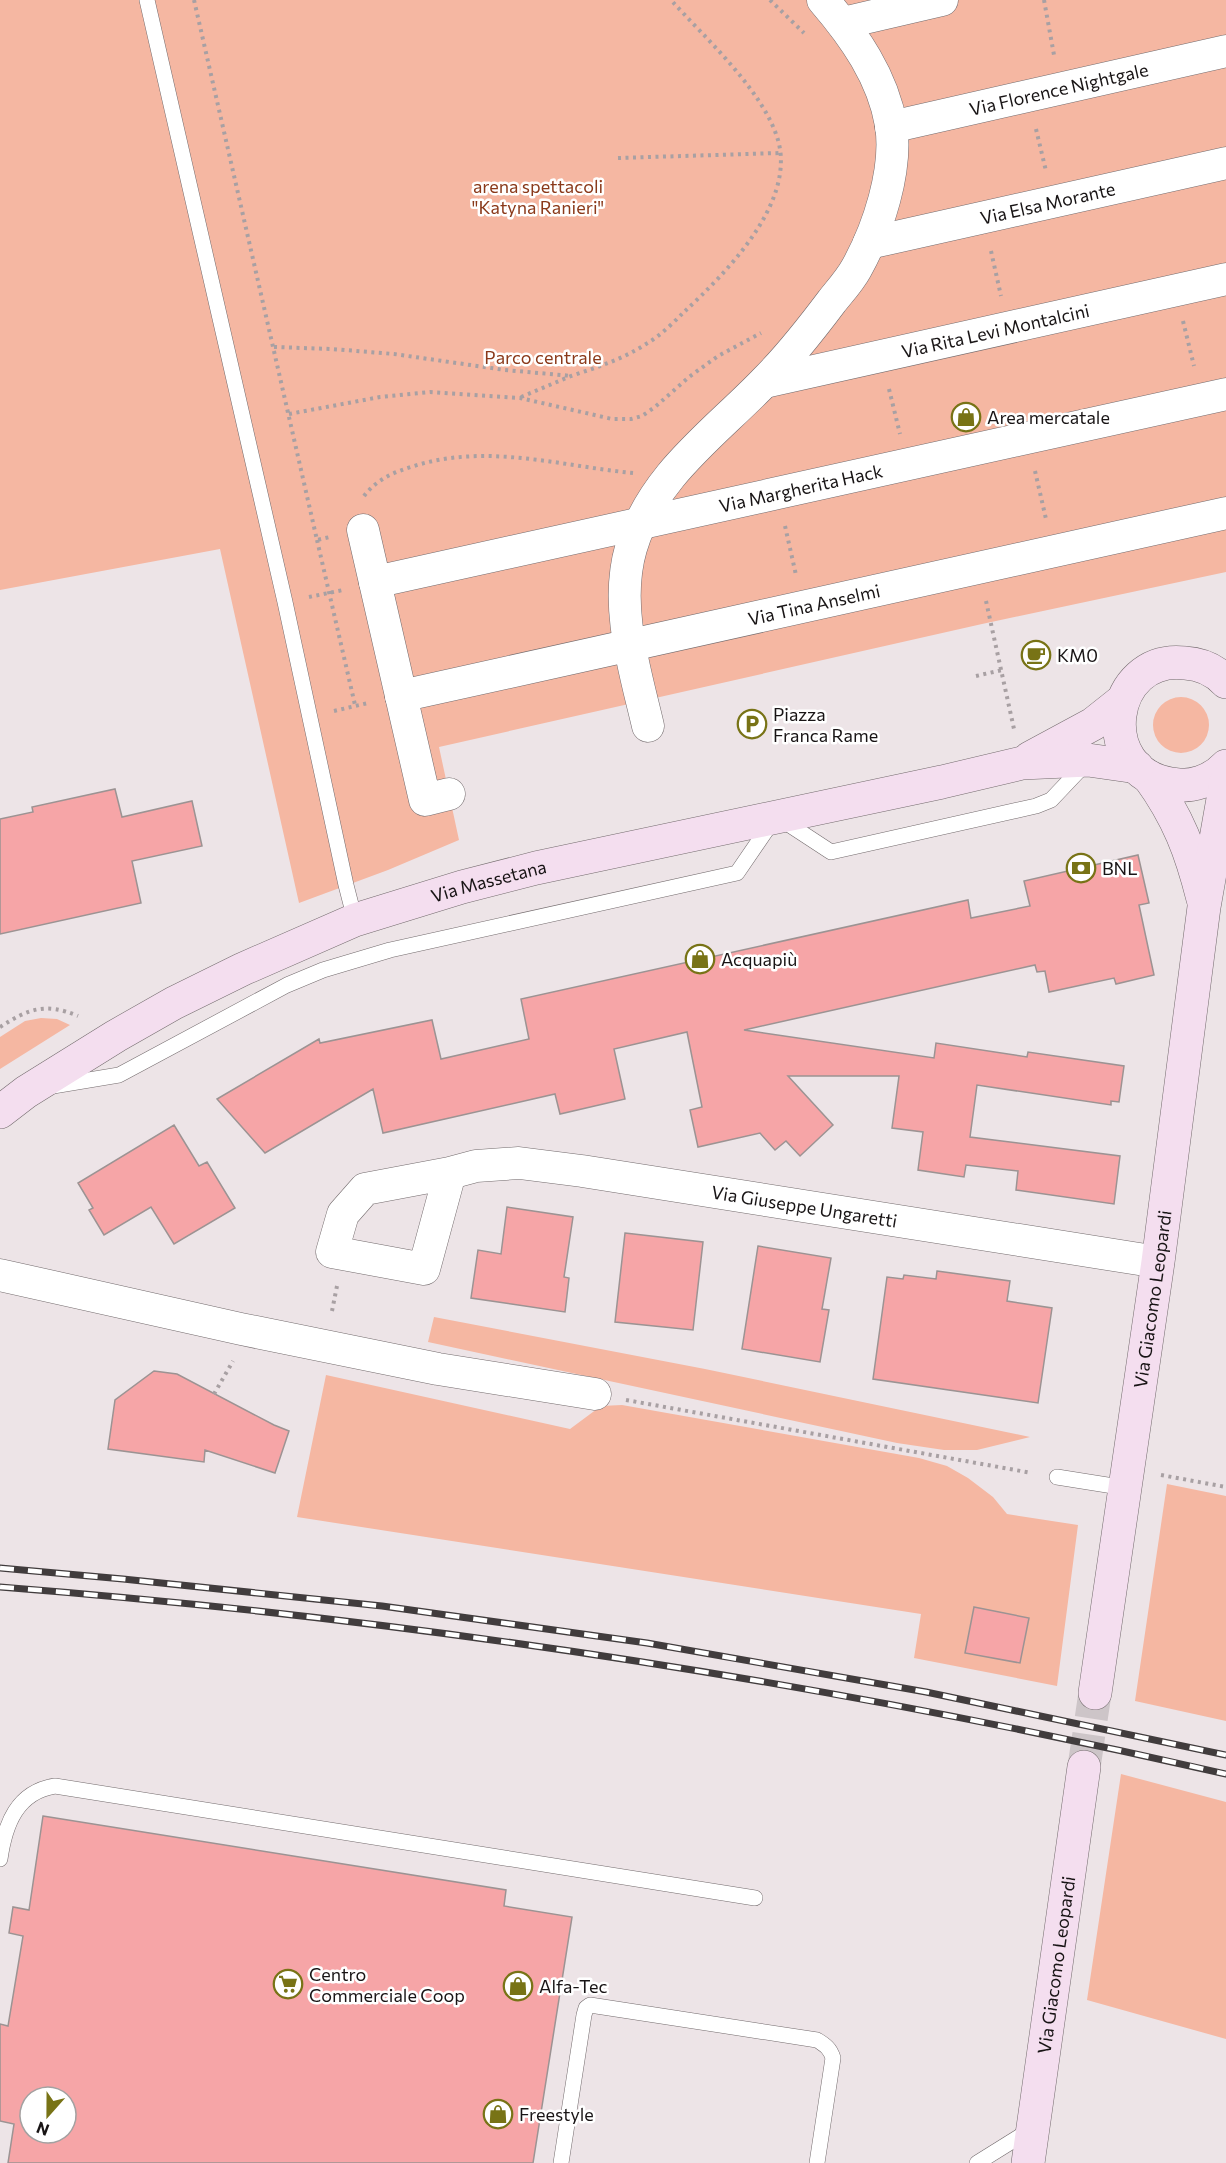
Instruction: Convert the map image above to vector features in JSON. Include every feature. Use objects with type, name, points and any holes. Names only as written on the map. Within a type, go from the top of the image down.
[{"type":"main road","name":"Via Massetana","points":[[1022,763],[1093,723],[1122,701],[1131,686],[1144,673],[1160,665],[1178,662],[1196,664],[1222,674]]},
{"type":"main road","name":"Via Giacomo Leopardi","points":[[1122,701],[1119,713],[1123,748],[1167,802],[1180,827],[1193,862],[1204,907]]},
{"type":"main road","name":"Via Massetana","points":[[0,1112],[26,1092],[174,1003],[243,969],[356,920],[462,887],[536,868],[1022,763],[1088,760],[1143,772],[1172,784],[1196,784],[1211,778],[1226,766]]},
{"type":"main road","name":"Via Giacomo Leopardi","points":[[1095,1693],[1158,1262],[1204,907],[1226,782]]},
{"type":"main road","name":"Via Giacomo Leopardi","points":[[1028,2163],[1084,1767]]},
{"type":"street","points":[[648,726],[624,611],[625,582],[631,549],[641,524],[655,494],[688,455],[765,382],[800,343],[828,306],[855,270],[869,243],[883,204],[892,153],[891,127],[884,97],[865,56],[833,11],[942,0]]},
{"type":"street","name":"Via Florence Nightgale","points":[[891,127],[1226,51]]},
{"type":"street","name":"Via Elsa Morante","points":[[869,243],[1226,163]]},
{"type":"street","name":"Via Rita Levi Montalcini","points":[[765,382],[1226,279]]},
{"type":"street","name":"Via Margherita Hack","points":[[375,582],[1214,397]]},
{"type":"street","name":"Via Tina Anselmi","points":[[401,696],[1226,513]]},
{"type":"street","points":[[362,516],[425,800],[449,794]]},
{"type":"street","name":"Via Giuseppe Ungaretti","points":[[450,1173],[476,1166],[519,1163],[1158,1262]]},
{"type":"street","points":[[0,1275],[438,1370],[595,1395]]},
{"type":"lane","points":[[147,0],[285,602],[346,885],[356,920]]},
{"type":"lane","points":[[26,1092],[119,1075],[287,985],[352,961],[401,947],[737,873],[776,816],[831,852],[1036,806],[1051,800],[1088,760]]},
{"type":"lane","points":[[1057,1477],[1126,1488]]},
{"type":"lane","points":[[0,1858],[3,1837],[19,1806],[29,1795],[43,1788],[55,1786],[755,1898]]},
{"type":"lane","points":[[561,2163],[584,2015],[586,2008],[590,2005],[817,2040],[823,2044],[830,2049],[833,2058],[817,2163]]},
{"type":"lane","points":[[977,2163],[1033,2128]]},
{"type":"path","points":[[194,0],[355,705]]},
{"type":"path","points":[[520,398],[599,368],[648,343],[716,282],[755,232],[777,188],[782,163],[771,123],[743,80],[671,0]]},
{"type":"path","points":[[770,0],[806,35]]},
{"type":"path","points":[[1044,0],[1061,88]]},
{"type":"path","points":[[1029,96],[1053,202]]},
{"type":"path","points":[[618,158],[780,153]]},
{"type":"path","points":[[983,218],[1009,327]]},
{"type":"path","points":[[1176,290],[1214,397]]},
{"type":"path","points":[[289,414],[380,397],[430,392],[520,398],[612,419],[631,419],[642,416],[655,407],[717,356],[763,332]]},
{"type":"path","points":[[274,347],[394,354],[504,370],[573,376]]},
{"type":"path","points":[[881,356],[907,465]]},
{"type":"path","points":[[1027,438],[1053,552]]},
{"type":"path","points":[[317,540],[362,516],[372,486],[388,475],[421,464],[457,457],[494,455],[518,457],[610,471],[670,476]]},
{"type":"path","points":[[778,493],[804,607]]},
{"type":"path","points":[[979,568],[1014,730]]},
{"type":"path","points":[[285,602],[375,582]]},
{"type":"path","points":[[976,676],[1002,670]]},
{"type":"path","points":[[310,716],[401,696]]},
{"type":"path","points":[[0,1027],[24,1012],[43,1008],[62,1009],[78,1016]]},
{"type":"path","points":[[214,1394],[229,1368]]},
{"type":"path","points":[[595,1395],[1057,1477]]},
{"type":"path","points":[[1184,1479],[1226,1487]]},
{"type":"green space","name":"Parco centrale","points":[[0,0],[1226,0],[1226,572],[982,624],[439,747],[459,840],[388,870],[299,903],[220,549],[0,590]]},
{"type":"green space","points":[[1181,697],[1192,699],[1201,705],[1207,714],[1209,725],[1207,736],[1201,745],[1192,751],[1181,753],[1170,751],[1161,745],[1155,736],[1153,725],[1155,714],[1161,705],[1170,699]]},
{"type":"green space","points":[[41,1018],[57,1019],[70,1025],[0,1069],[0,1037],[25,1021]]},
{"type":"green space","points":[[434,1317],[705,1369],[1030,1437],[977,1450],[944,1450],[897,1443],[428,1342]]},
{"type":"green space","points":[[326,1375],[570,1429],[601,1406],[622,1405],[919,1458],[947,1466],[993,1497],[1007,1514],[1078,1525],[1057,1686],[914,1658],[921,1614],[297,1517]]},
{"type":"green space","points":[[1167,1484],[1226,1496],[1226,1721],[1135,1701]]},
{"type":"green space","points":[[1121,1774],[1226,1802],[1226,2039],[1087,2000]]},
{"type":"building","points":[[115,789],[122,817],[192,801],[202,846],[132,861],[141,903],[0,934],[0,819],[33,812],[32,807]]},
{"type":"building","points":[[1138,855],[1149,903],[1139,905],[1154,975],[1116,984],[1114,978],[1049,992],[1045,971],[1037,972],[1035,965],[744,1030],[934,1058],[936,1043],[1027,1057],[1028,1052],[1124,1066],[1119,1102],[1111,1101],[1111,1105],[977,1085],[970,1137],[1120,1156],[1114,1204],[1016,1190],[1018,1171],[966,1165],[964,1177],[918,1170],[923,1132],[892,1128],[899,1076],[788,1076],[833,1125],[800,1156],[786,1141],[775,1150],[760,1133],[698,1147],[690,1110],[702,1107],[687,1032],[614,1049],[625,1099],[560,1114],[555,1094],[383,1133],[373,1089],[265,1153],[217,1099],[319,1039],[320,1043],[432,1020],[441,1059],[529,1039],[521,999],[968,900],[971,918],[1030,906],[1024,881]]},
{"type":"building","points":[[174,1125],[199,1166],[207,1162],[235,1208],[174,1244],[151,1207],[104,1235],[89,1210],[93,1208],[78,1183]]},
{"type":"building","points":[[507,1207],[573,1217],[564,1277],[569,1278],[565,1312],[471,1298],[478,1250],[501,1254]]},
{"type":"building","points":[[625,1233],[703,1242],[693,1330],[615,1322]]},
{"type":"building","points":[[758,1246],[831,1258],[822,1309],[829,1310],[820,1362],[742,1349]]},
{"type":"building","points":[[937,1271],[1010,1281],[1007,1301],[1052,1308],[1038,1403],[873,1379],[887,1277],[903,1279],[904,1275],[936,1279]]},
{"type":"building","points":[[154,1371],[177,1374],[289,1431],[275,1473],[205,1450],[204,1462],[108,1449],[115,1400]]},
{"type":"building","points":[[974,1607],[1029,1618],[1020,1663],[965,1653]]},
{"type":"building","name":"Centro Commerciale Coop","points":[[43,1816],[506,1890],[504,1906],[572,1917],[533,2163],[8,2163],[14,2124],[0,2121],[0,2024],[8,2026],[23,1936],[9,1933],[13,1907],[29,1910]]},
{"type":"tunnel","points":[[1084,1767],[1095,1693]]},
{"type":"railway","points":[[0,1568],[382,1606],[647,1643],[926,1692],[1226,1755]]},
{"type":"railway","points":[[0,1587],[155,1600],[309,1617],[616,1658],[922,1710],[1226,1774]]},
{"type":"place","name":"Area mercatale","points":[[966,417]]},
{"type":"place","name":"KM0","points":[[1036,655]]},
{"type":"place","name":"Piazza Franca Rame","points":[[752,724]]},
{"type":"place","name":"BNL","points":[[1081,868]]},
{"type":"place","name":"Acquapiù","points":[[700,959]]},
{"type":"place","name":"Centro Commerciale Coop","points":[[288,1984]]},
{"type":"place","name":"Alfa-Tec","points":[[518,1986]]},
{"type":"place","name":"Freestyle","points":[[498,2114]]},
{"type":"park label","name":"arena spettacoli \"Katyna Ranieri\"","points":[[538,196]]}]
